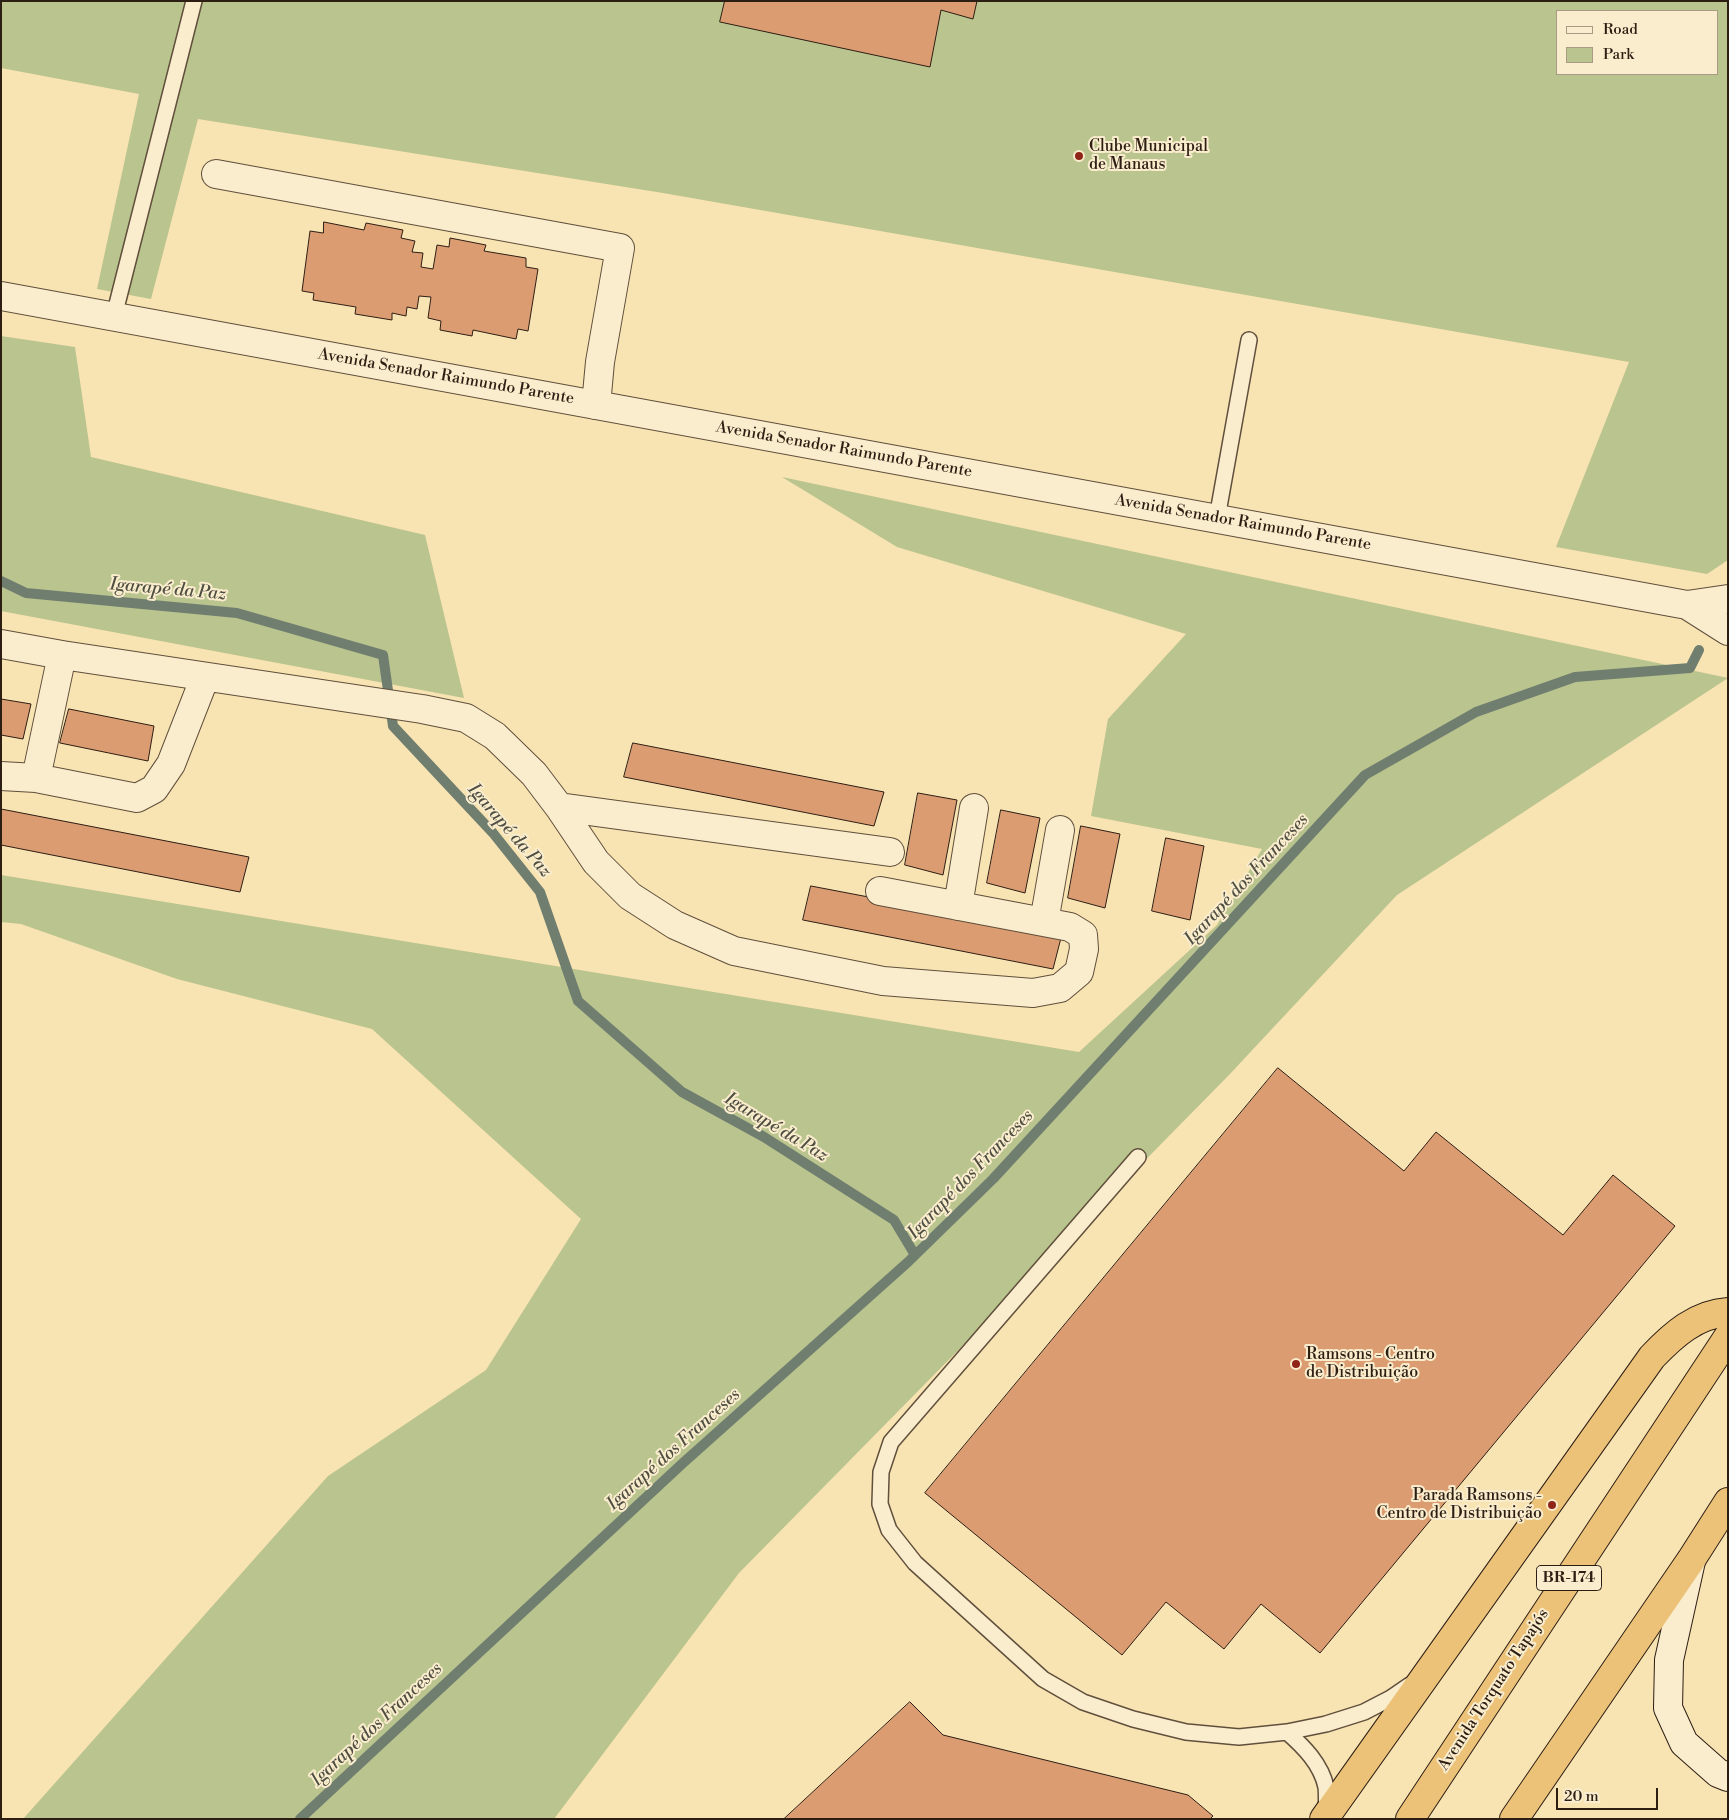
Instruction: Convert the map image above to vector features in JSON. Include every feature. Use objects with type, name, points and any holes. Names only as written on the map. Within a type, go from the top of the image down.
[{"type":"highway","points":[[1325,1816],[1652,1357],[1673,1335],[1694,1321],[1718,1312],[1728,1312]]},
{"type":"highway","name":"Avenida Torquato Tapajós","points":[[1410,1819],[1728,1337]]},
{"type":"highway","points":[[1514,1819],[1691,1560],[1728,1502]]},
{"type":"street","points":[[216,174],[620,248],[600,362],[596,405]]},
{"type":"street","name":"Avenida Senador Raimundo Parente","points":[[1,296],[1688,605],[1728,599]]},
{"type":"street","name":"Avenida Senador Raimundo Parente","points":[[1688,605],[1728,632]]},
{"type":"street","points":[[1,644],[466,718],[495,736],[534,774],[559,806],[596,862],[630,896],[675,925],[734,951],[883,982],[1033,993],[1060,988],[1079,972],[1084,949],[1083,935],[1070,927],[880,892]]},
{"type":"street","points":[[36,778],[62,655]]},
{"type":"street","points":[[1,776],[36,778],[137,798],[154,789],[171,764],[205,677]]},
{"type":"street","points":[[559,806],[890,852]]},
{"type":"street","points":[[958,906],[974,808]]},
{"type":"street","points":[[1044,922],[1060,830]]},
{"type":"street","points":[[1691,1560],[1668,1660],[1668,1708],[1684,1743],[1718,1773],[1728,1778]]},
{"type":"lane","points":[[114,316],[194,1]]},
{"type":"lane","points":[[1217,518],[1249,340]]},
{"type":"lane","points":[[1138,1157],[891,1442],[881,1472],[880,1504],[889,1530],[915,1562],[1044,1679],[1083,1702],[1133,1719],[1186,1732],[1239,1738],[1287,1732],[1326,1724],[1364,1712],[1391,1698],[1426,1674]]},
{"type":"lane","points":[[1287,1732],[1304,1748],[1318,1766],[1326,1788],[1325,1816]]},
{"type":"green space","name":"Clube Municipal de Manaus","points":[[1,1],[1728,1],[1728,560],[1707,574],[1556,547],[1629,362],[663,193],[198,119],[151,299],[97,289],[139,94],[1,68]]},
{"type":"green space","points":[[1,336],[75,347],[91,457],[425,535],[464,698],[1,611]]},
{"type":"green space","points":[[782,477],[1728,678],[1397,895],[1229,1075],[739,1573],[554,1819],[23,1819],[328,1476],[486,1370],[581,1219],[372,1029],[177,979],[21,924],[1,922],[1,875],[1079,1052],[1217,925],[1262,849],[1091,816],[1108,719],[1186,634],[897,547]]},
{"type":"building","points":[[725,1],[977,1],[973,19],[941,10],[930,67],[720,22]]},
{"type":"building","points":[[324,222],[364,230],[366,223],[403,230],[401,238],[415,241],[412,252],[423,253],[421,267],[433,269],[437,245],[449,247],[450,238],[486,245],[484,251],[526,258],[526,267],[538,269],[528,331],[518,329],[516,339],[473,330],[472,336],[440,330],[441,321],[428,318],[431,297],[419,296],[417,309],[407,307],[406,316],[392,313],[392,320],[355,314],[356,307],[313,300],[314,293],[302,291],[310,231],[323,233]]},
{"type":"building","points":[[1,699],[31,704],[23,739],[1,735]]},
{"type":"building","points":[[69,709],[154,726],[148,761],[60,743]]},
{"type":"building","points":[[633,743],[884,792],[874,826],[624,777]]},
{"type":"building","points":[[918,793],[957,800],[943,875],[905,865]]},
{"type":"building","points":[[1,809],[249,857],[240,892],[1,845]]},
{"type":"building","points":[[1001,810],[1040,818],[1025,893],[987,883]]},
{"type":"building","points":[[1081,826],[1120,834],[1105,908],[1068,898]]},
{"type":"building","points":[[1166,838],[1204,846],[1190,920],[1152,911]]},
{"type":"building","points":[[811,886],[1062,934],[1053,969],[803,920]]},
{"type":"building","name":"Ramsons - Centro de Distribuição","points":[[1278,1068],[1404,1171],[1436,1132],[1563,1235],[1613,1175],[1675,1226],[1320,1653],[1261,1604],[1224,1649],[1166,1602],[1122,1655],[925,1493]]},
{"type":"building","points":[[910,1702],[943,1735],[1188,1795],[1213,1816],[1210,1819],[784,1819]]},
{"type":"waterway","name":"Igarapé da Paz","points":[[1,581],[26,593],[237,613],[383,655],[393,726],[493,833],[540,892],[578,1001],[682,1092],[764,1137],[894,1220],[915,1255],[910,1260]]},
{"type":"waterway","name":"Igarapé dos Franceses","points":[[300,1819],[683,1463],[908,1262],[993,1179],[1365,775],[1476,712],[1575,677],[1690,668],[1699,650]]},
{"type":"place","name":"Clube Municipal de Manaus","points":[[1079,156]]},
{"type":"place","name":"Ramsons - Centro de Distribuição","points":[[1296,1364]]},
{"type":"place","name":"Parada Ramsons - Centro de Distribuição","points":[[1552,1505]]}]
